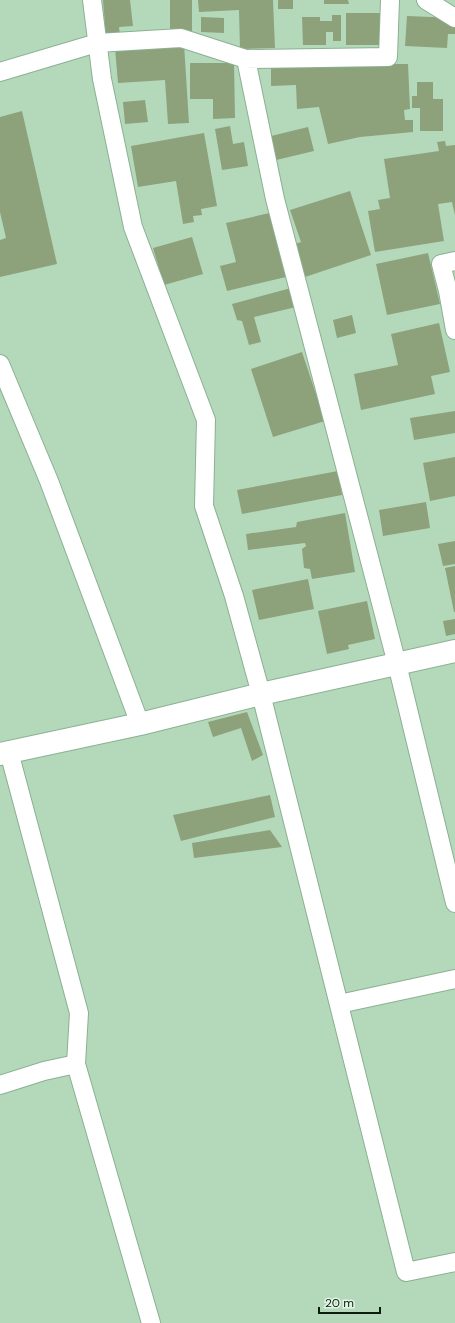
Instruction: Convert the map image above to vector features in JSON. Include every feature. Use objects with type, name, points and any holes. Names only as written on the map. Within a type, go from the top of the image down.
[{"type":"street","points":[[92,0],[102,79],[132,227],[206,420],[204,506],[234,596],[261,694],[406,1272],[455,1262]]},
{"type":"street","points":[[0,72],[97,43],[181,38],[246,59],[388,56],[390,0]]},
{"type":"street","points":[[426,0],[455,18]]},
{"type":"street","points":[[246,59],[274,199],[397,664],[455,903]]},
{"type":"street","points":[[455,261],[441,264],[455,330]]},
{"type":"street","points":[[0,364],[49,481],[140,724]]},
{"type":"street","points":[[151,1323],[76,1064],[79,1013],[5,753],[140,724],[261,694],[455,651]]},
{"type":"street","points":[[339,1004],[455,979]]},
{"type":"street","points":[[0,1085],[44,1071],[76,1064]]},
{"type":"building","points":[[103,0],[130,0],[133,26],[119,27],[120,36],[106,38]]},
{"type":"building","points":[[170,0],[192,0],[192,33],[170,33]]},
{"type":"building","points":[[198,0],[273,0],[275,48],[240,49],[239,10],[199,12]]},
{"type":"building","points":[[278,0],[293,0],[293,9],[278,9]]},
{"type":"building","points":[[324,0],[348,0],[349,4],[324,4]]},
{"type":"building","points":[[346,13],[384,13],[384,45],[346,45]]},
{"type":"building","points":[[332,15],[341,15],[341,41],[333,41],[333,32],[326,32],[326,45],[303,45],[302,17],[320,17],[320,21],[332,21]]},
{"type":"building","points":[[407,16],[455,18],[455,34],[448,34],[447,48],[405,46]]},
{"type":"building","points":[[201,17],[224,18],[224,33],[201,32]]},
{"type":"building","points":[[184,44],[189,123],[168,124],[165,80],[118,83],[115,48]]},
{"type":"building","points":[[190,63],[234,63],[235,118],[213,119],[213,99],[190,99]]},
{"type":"building","points":[[271,64],[408,64],[410,109],[404,110],[405,120],[413,120],[413,132],[360,137],[328,144],[319,107],[297,109],[296,85],[271,86]]},
{"type":"building","points":[[417,82],[433,82],[433,99],[443,99],[443,131],[420,131],[420,108],[412,108],[412,96],[417,96]]},
{"type":"building","points":[[145,100],[148,122],[125,124],[123,102]]},
{"type":"building","points":[[22,111],[57,264],[0,277],[0,240],[6,238],[0,212],[0,117]]},
{"type":"building","points":[[230,126],[233,144],[244,142],[248,166],[222,170],[215,129]]},
{"type":"building","points":[[308,127],[314,151],[272,161],[267,137]]},
{"type":"building","points":[[204,133],[217,206],[201,209],[202,215],[193,216],[194,222],[183,224],[176,181],[138,187],[131,146]]},
{"type":"building","points":[[445,141],[446,146],[455,145],[455,215],[452,202],[438,204],[444,241],[375,252],[368,211],[380,209],[378,200],[390,198],[384,159],[439,151],[437,142]]},
{"type":"building","points":[[350,191],[371,255],[305,277],[295,244],[301,242],[290,210]]},
{"type":"building","points":[[274,212],[275,233],[286,277],[227,291],[220,266],[236,262],[226,223]]},
{"type":"building","points":[[192,237],[203,274],[164,285],[153,248]]},
{"type":"building","points":[[428,253],[440,304],[387,315],[376,264]]},
{"type":"building","points":[[291,288],[296,307],[254,317],[261,342],[249,345],[242,321],[237,320],[232,304]]},
{"type":"building","points":[[352,315],[356,333],[337,338],[333,320]]},
{"type":"building","points":[[439,323],[450,372],[431,376],[435,394],[361,410],[354,374],[398,365],[391,334]]},
{"type":"building","points":[[302,352],[325,421],[273,437],[251,369]]},
{"type":"building","points":[[455,411],[455,433],[414,440],[410,418]]},
{"type":"building","points":[[455,457],[455,496],[430,501],[423,463]]},
{"type":"building","points":[[338,471],[342,495],[242,514],[237,490]]},
{"type":"building","points":[[426,502],[430,528],[383,536],[379,510]]},
{"type":"building","points":[[345,513],[355,572],[312,579],[310,569],[304,568],[302,549],[306,546],[305,543],[248,550],[246,534],[296,527],[297,522]]},
{"type":"building","points":[[455,541],[455,564],[443,566],[438,544]]},
{"type":"building","points":[[455,566],[455,612],[454,612],[445,568]]},
{"type":"building","points":[[308,579],[314,609],[259,620],[252,590]]},
{"type":"building","points":[[367,601],[375,639],[348,645],[349,649],[327,654],[318,611]]},
{"type":"building","points":[[455,619],[455,634],[446,636],[443,621]]},
{"type":"building","points":[[247,712],[263,755],[252,761],[241,728],[213,737],[208,722]]},
{"type":"building","points":[[270,795],[275,817],[181,841],[173,815]]},
{"type":"building","points":[[270,830],[282,847],[194,858],[192,843]]}]
